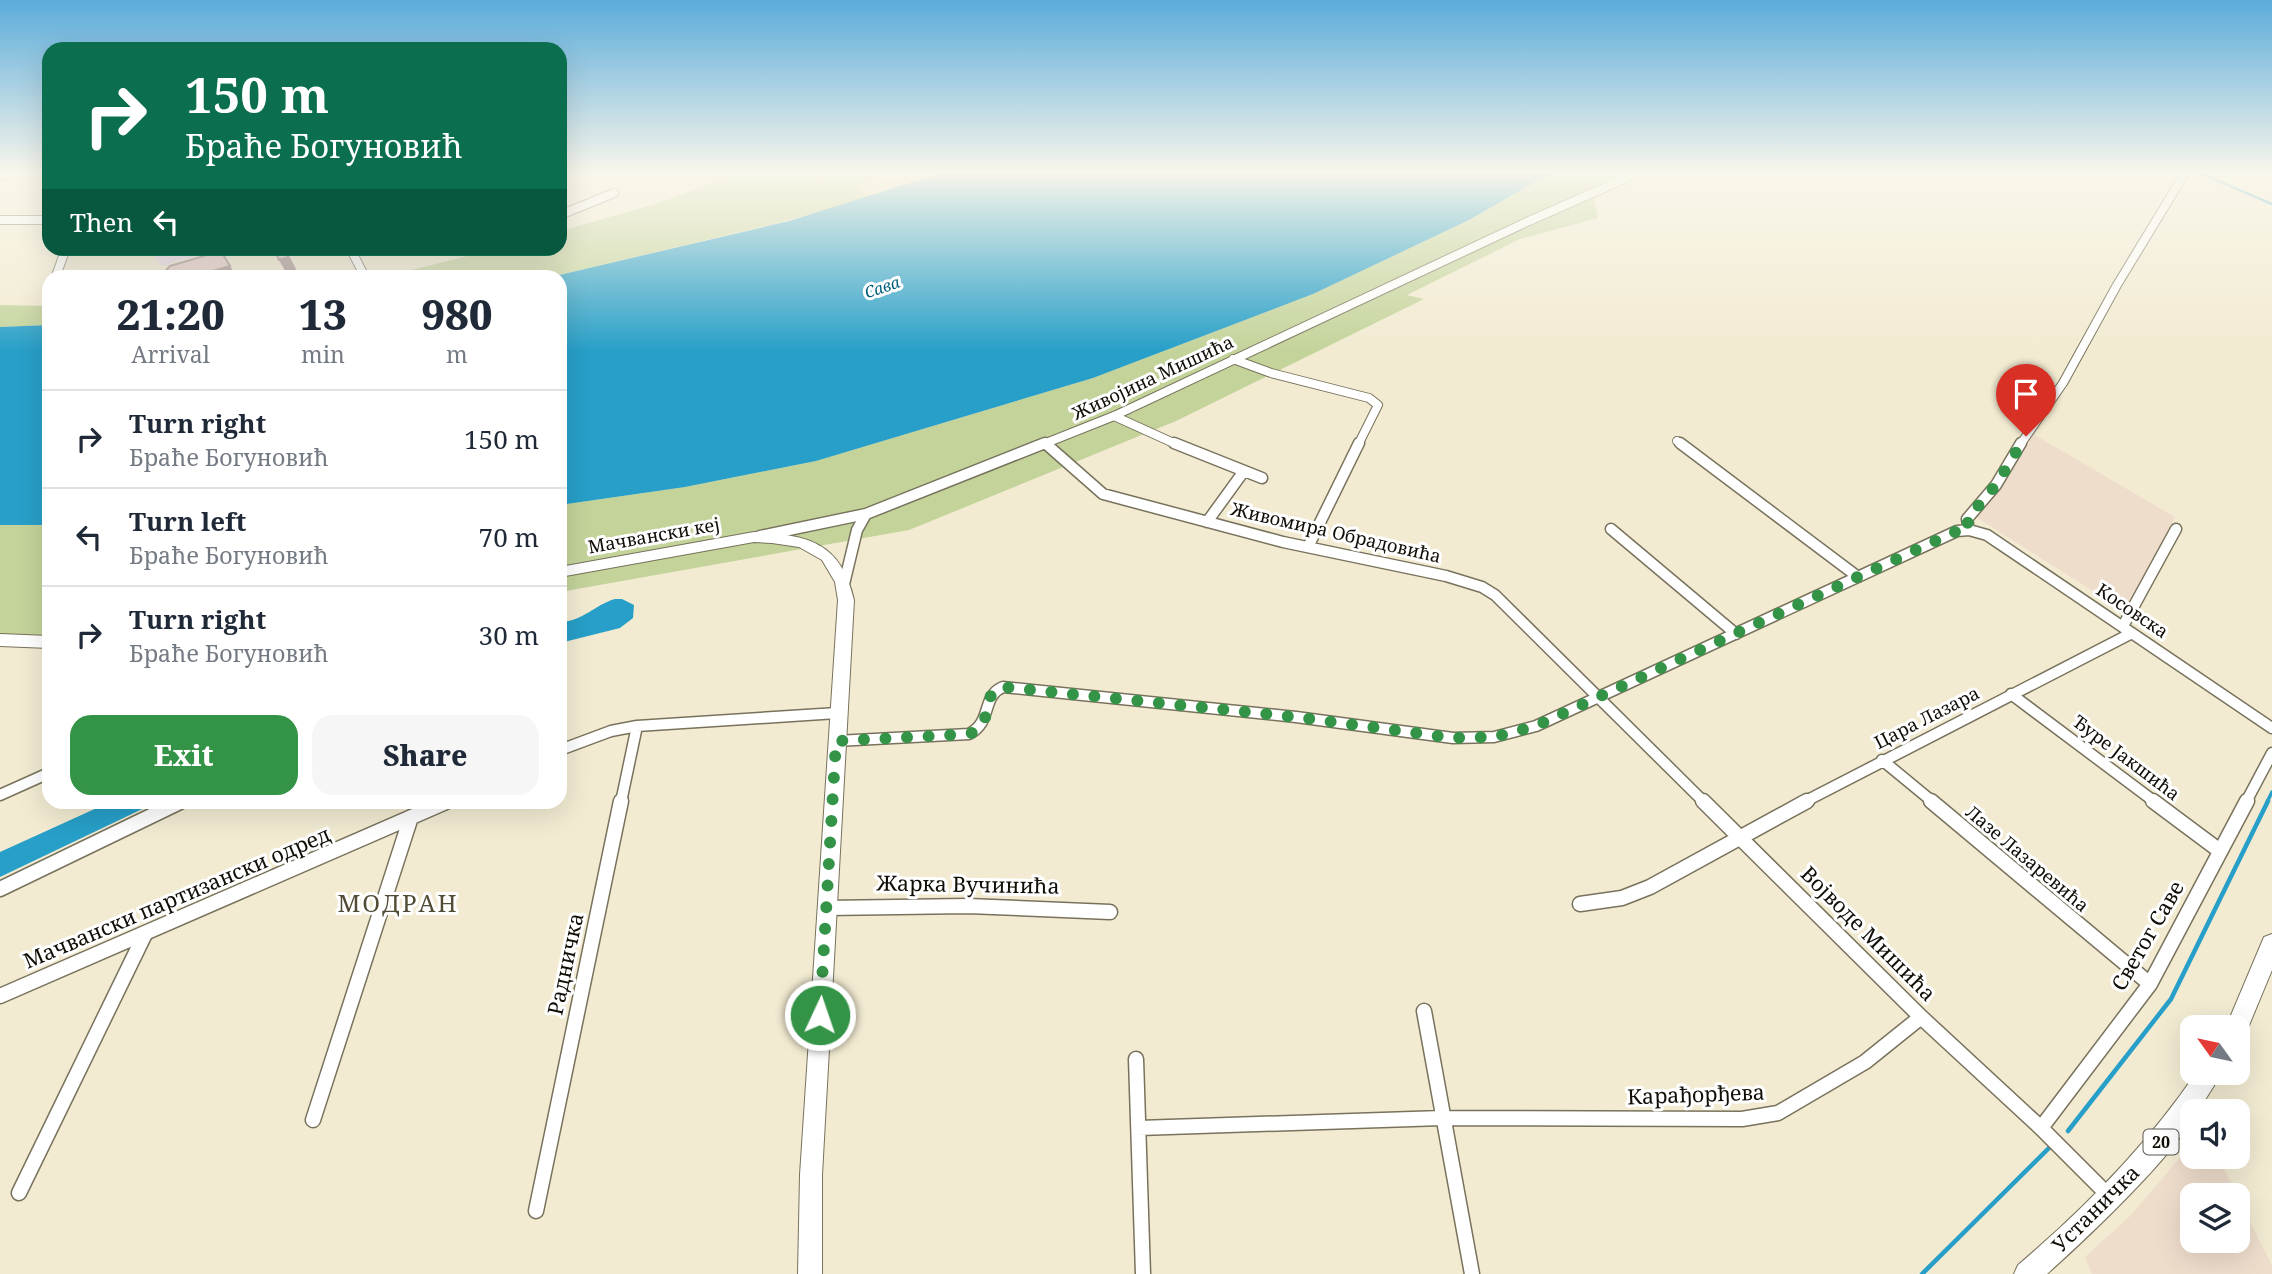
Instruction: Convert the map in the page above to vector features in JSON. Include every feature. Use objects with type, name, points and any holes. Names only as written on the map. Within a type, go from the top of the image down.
[{"type":"main road","points":[[2242,1015],[2272,944]]},
{"type":"main road","name":"Устаничка","points":[[2027,1274],[2112,1198],[2176,1125],[2202,1085]]},
{"type":"street","name":"Живојина Мишића","points":[[754,537],[866,514],[1114,416],[1502,232]]},
{"type":"street","points":[[836,741],[969,734],[979,731],[984,725],[991,694],[996,688],[1003,687],[1296,717],[1453,738],[1494,737],[1536,726],[1957,531],[1969,530],[1967,519],[1996,485],[2035,420],[2063,383],[2149,232]]},
{"type":"street","points":[[1233,359],[1271,373],[1369,398],[1378,405],[1308,547]]},
{"type":"street","points":[[1114,416],[1262,478]]},
{"type":"street","points":[[1678,441],[1858,577]]},
{"type":"street","name":"Живомира Обрадовића","points":[[1045,443],[1103,494],[1308,547],[1446,576],[1482,587],[1494,595],[1597,696]]},
{"type":"street","points":[[1207,522],[1244,471]]},
{"type":"street","points":[[844,584],[851,569],[855,531],[866,514]]},
{"type":"street","points":[[1611,529],[1736,634]]},
{"type":"street","points":[[2128,629],[2176,529]]},
{"type":"street","name":"Косовска","points":[[1969,530],[1987,536],[2272,728]]},
{"type":"street","points":[[754,537],[793,540],[825,553],[837,567],[844,584],[846,600],[837,713],[811,1175],[810,1274]]},
{"type":"street","name":"Мачвански кеј","points":[[567,571],[754,537]]},
{"type":"street","name":"Цара Лазара","points":[[1580,904],[1622,898],[1650,887],[1739,836],[2011,694],[2128,629]]},
{"type":"street","points":[[0,640],[42,642]]},
{"type":"street","name":"Ђуре Јакшића","points":[[2011,694],[2220,851]]},
{"type":"street","name":"Војводе Мишића","points":[[1597,696],[1921,1017],[2112,1198]]},
{"type":"street","points":[[567,747],[611,731],[637,726],[837,713]]},
{"type":"street","name":"Радничка","points":[[536,1211],[637,726]]},
{"type":"street","name":"Светог Саве","points":[[2041,1128],[2150,984],[2272,752]]},
{"type":"street","name":"Лазе Лазаревића","points":[[1882,760],[2150,984]]},
{"type":"street","points":[[0,795],[42,777]]},
{"type":"street","points":[[0,889],[166,809]]},
{"type":"street","name":"Мачвански партизански одред","points":[[0,996],[430,809]]},
{"type":"street","points":[[313,1120],[411,817]]},
{"type":"street","name":"Жарка Вучинића","points":[[826,908],[878,905],[972,906],[1110,912]]},
{"type":"street","points":[[19,1194],[145,934]]},
{"type":"street","points":[[1424,1011],[1472,1274]]},
{"type":"street","name":"Карађорђева","points":[[1139,1128],[1442,1118],[1742,1119],[1777,1113],[1865,1062],[1921,1017]]},
{"type":"street","points":[[1136,1059],[1143,1274]]},
{"type":"shaded area","points":[[154,256],[195,256],[162,266]]},
{"type":"shaded area","points":[[2033,434],[2175,517],[2126,612],[1973,515]]},
{"type":"shaded area","points":[[2180,1157],[2180,1169],[2224,1169],[2231,1183],[2180,1183],[2180,1253],[2250,1253],[2250,1222],[2272,1265],[2272,1274],[2092,1274],[2085,1257],[2132,1214]]},
{"type":"green space","points":[[567,232],[738,232],[567,273],[567,270],[412,270],[467,256],[567,256]]},
{"type":"green space","points":[[1443,232],[1544,232],[1520,239],[1407,295],[1424,299],[1176,421],[909,530],[567,591],[567,504],[685,487],[816,461],[1093,378],[1313,294]]},
{"type":"green space","points":[[0,305],[42,306],[42,325],[0,327]]},
{"type":"green space","points":[[0,525],[42,525],[42,647],[0,645]]},
{"type":"water","name":"Сава","points":[[740,232],[1443,232],[1313,294],[1093,378],[816,461],[685,487],[567,504],[567,273]]},
{"type":"water","points":[[42,325],[42,525],[0,525],[0,327]]},
{"type":"water","points":[[622,599],[634,605],[633,618],[620,628],[567,641],[567,621]]},
{"type":"water","points":[[95,809],[142,809],[0,877],[0,852]]},
{"type":"building","points":[[204,256],[224,256],[230,266],[216,270],[166,270],[170,266]]},
{"type":"waterway","points":[[2267,802],[2272,792]]},
{"type":"waterway","points":[[2068,1131],[2171,999],[2268,801]]},
{"type":"waterway","points":[[1922,1274],[2052,1145]]},
{"type":"district","name":"МОДРАН","points":[[398,904]]},
{"type":"route","points":[[820,1015],[836,741],[969,734],[979,731],[984,725],[991,694],[996,688],[1003,687],[1296,717],[1453,738],[1494,737],[1536,726],[1957,531],[1969,530],[1967,519],[1970,514],[1996,485],[2026,436]]}]
